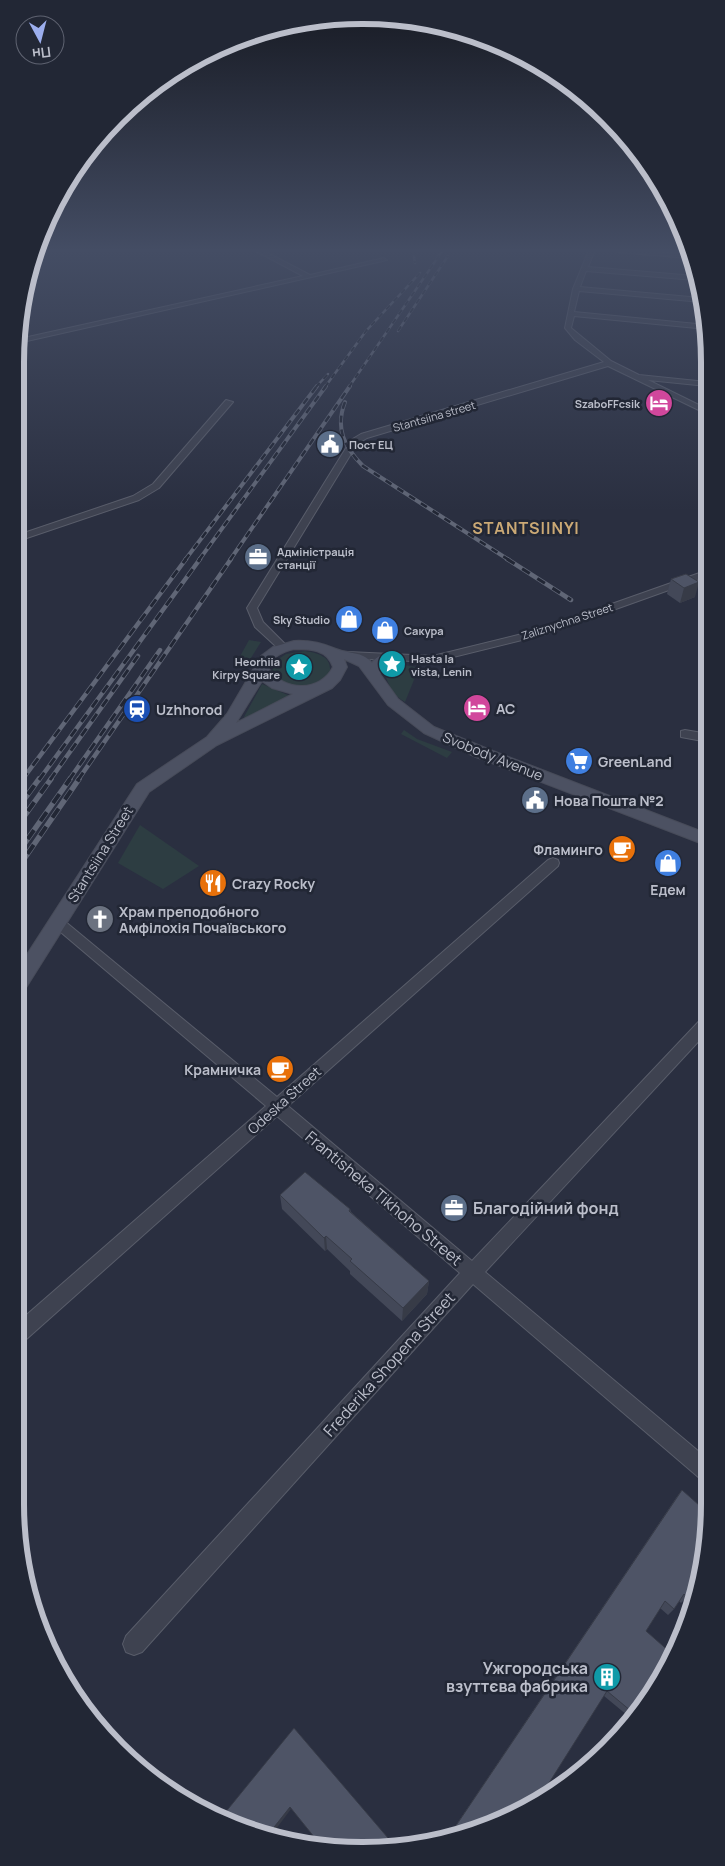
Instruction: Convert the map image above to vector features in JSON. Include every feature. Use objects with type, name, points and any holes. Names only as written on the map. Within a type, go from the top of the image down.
[{"type":"main road","points":[[309,645],[341,654],[336,676],[318,687],[302,690],[286,688],[269,681],[262,669],[265,659],[270,654],[284,648],[309,645]]},
{"type":"main road","name":"Svobody Avenue","points":[[341,654],[364,663],[403,713],[444,737],[701,837]]},
{"type":"main road","points":[[374,678],[380,661],[393,656]]},
{"type":"main road","name":"Stantsiina Street","points":[[211,742],[233,717],[262,669]]},
{"type":"main road","name":"Svobody Avenue","points":[[336,676],[360,672],[374,678]]},
{"type":"main road","name":"Stantsiina Street","points":[[24,975],[136,797],[150,783],[211,742],[318,687]]},
{"type":"street","points":[[24,340],[36,337]]},
{"type":"street","points":[[575,337],[601,354],[608,362],[701,409]]},
{"type":"street","name":"Stantsiina street","points":[[284,648],[253,615],[252,608],[354,442],[364,436],[600,367],[608,362]]},
{"type":"street","points":[[635,376],[701,383]]},
{"type":"street","points":[[24,536],[148,492],[229,402]]},
{"type":"street","name":"Zaliznychna Street","points":[[341,654],[433,658],[542,632],[701,575]]},
{"type":"street","points":[[685,734],[701,737]]},
{"type":"street","name":"Odeska Street","points":[[24,1329],[553,863]]},
{"type":"street","name":"Frantisheka Tikhoho Street","points":[[57,923],[701,1466]]},
{"type":"street","name":"Frederika Shopena Street","points":[[134,1644],[472,1273],[701,1029]]},
{"type":"shaded area","points":[[249,640],[261,642],[249,661],[238,660]]},
{"type":"shaded area","points":[[305,651],[322,656],[330,666],[330,671],[318,682],[310,685],[293,685],[278,679],[272,673],[274,662],[286,654]]},
{"type":"shaded area","points":[[394,663],[415,667],[418,670],[405,702],[393,692],[383,668]]},
{"type":"shaded area","points":[[262,684],[290,696],[245,718],[244,717]]},
{"type":"shaded area","points":[[404,730],[417,739],[452,752],[447,758],[401,734]]},
{"type":"shaded area","points":[[140,825],[199,866],[163,889],[118,863]]},
{"type":"building","points":[[686,574],[699,582],[684,588],[671,579]]},
{"type":"building","points":[[305,1172],[350,1209],[349,1211],[429,1281],[403,1308],[350,1261],[352,1259],[326,1236],[324,1238],[280,1195]]},
{"type":"building","name":"Ужгородська взуттєва фабрика","points":[[682,1490],[701,1507],[701,1526],[695,1570],[687,1597],[684,1594],[674,1609],[665,1601],[646,1631],[667,1650],[644,1692],[631,1711],[607,1691],[546,1788],[492,1816],[453,1830]]},
{"type":"building","points":[[294,1728],[391,1841],[340,1842],[315,1839],[290,1807],[272,1830],[225,1812]]},
{"type":"railway","points":[[325,387],[362,337]]},
{"type":"railway","points":[[349,387],[383,337]]},
{"type":"railway","points":[[316,387],[328,374]]},
{"type":"railway","points":[[185,560],[317,386]]},
{"type":"railway","points":[[199,560],[326,386]]},
{"type":"railway","points":[[230,560],[350,386]]},
{"type":"railway","points":[[345,402],[341,420],[343,437],[351,452],[363,466],[509,560]]},
{"type":"railway","points":[[24,777],[186,559]]},
{"type":"railway","points":[[39,780],[200,559]]},
{"type":"railway","points":[[78,780],[231,559]]},
{"type":"railway","points":[[507,559],[571,600]]},
{"type":"railway","points":[[69,780],[160,650]]},
{"type":"railway","points":[[50,780],[138,656]]},
{"type":"railway","points":[[24,800],[39,779]]},
{"type":"railway","points":[[24,816],[51,779]]},
{"type":"railway","points":[[24,844],[70,779]]},
{"type":"railway","points":[[24,859],[79,779]]},
{"type":"place","name":"SzaboFFcsik","points":[[659,403]]},
{"type":"place","name":"Пост ЕЦ","points":[[330,444]]},
{"type":"place","name":"Адміністрація станції","points":[[258,557]]},
{"type":"place","name":"Sky Studio","points":[[349,619]]},
{"type":"place","name":"Сакура","points":[[385,630]]},
{"type":"place","name":"Hasta la vista, Lenin","points":[[392,664]]},
{"type":"place","name":"Heorhiia Kirpy Square","points":[[299,667]]},
{"type":"place","name":"AC","points":[[477,708]]},
{"type":"place","name":"Uzhhorod","points":[[137,709]]},
{"type":"place","name":"GreenLand","points":[[579,761]]},
{"type":"place","name":"Нова Пошта №2","points":[[535,800]]},
{"type":"place","name":"Фламинго","points":[[622,849]]},
{"type":"place","name":"Едем","points":[[668,863]]},
{"type":"place","name":"Crazy Rocky","points":[[213,883]]},
{"type":"place","name":"Храм преподобного Амфілохія Почаївського","points":[[100,919]]},
{"type":"place","name":"Крамничка","points":[[280,1069]]},
{"type":"place","name":"Благодійний фонд","points":[[454,1208]]},
{"type":"place","name":"Ужгородська взуттєва фабрика","points":[[607,1677]]},
{"type":"district","name":"STANTSIINYI","points":[[526,528]]}]
